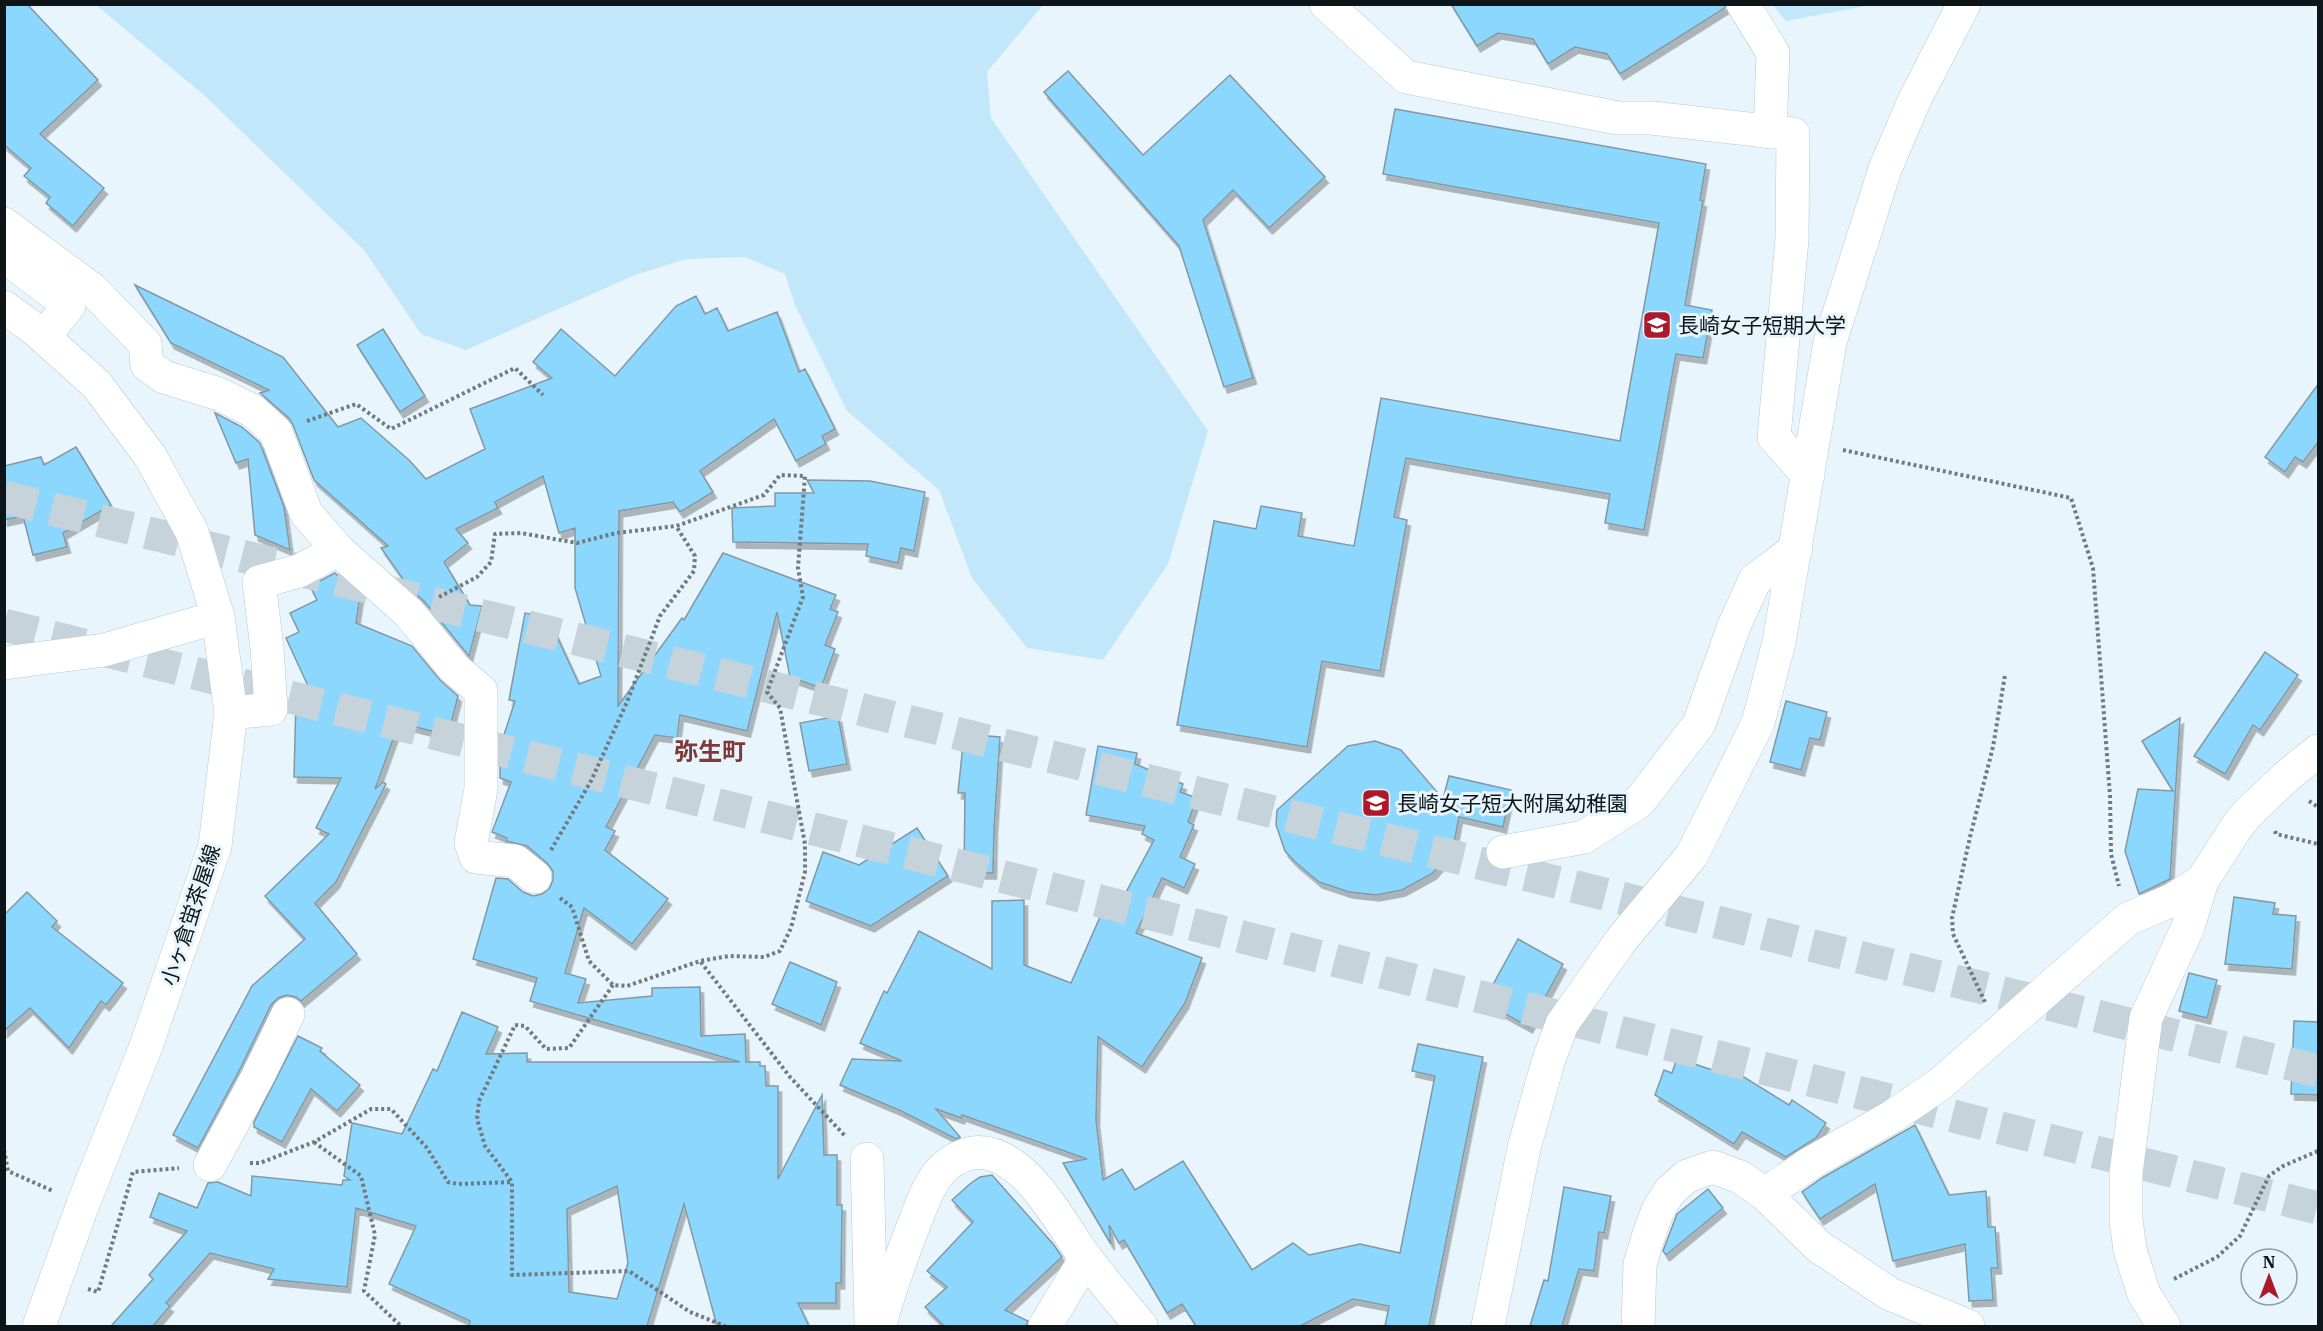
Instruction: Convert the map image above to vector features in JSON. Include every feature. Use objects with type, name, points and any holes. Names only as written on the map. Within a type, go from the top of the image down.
[{"type":"street","points":[[1326,4],[1406,77],[1618,118],[1652,118],[1793,134],[1792,239],[1774,437],[1808,475]]},
{"type":"street","points":[[1743,4],[1773,53],[1770,132]]},
{"type":"street","points":[[1488,1326],[1524,1148],[1548,1062],[1562,1024],[1622,939],[1692,855],[1758,723],[1779,642],[1830,342],[1885,169],[1914,100],[1964,4]]},
{"type":"street","points":[[4,224],[93,290],[145,344],[147,365],[164,377],[219,394],[253,411],[276,432],[306,513],[338,550],[409,613],[454,668],[481,691],[481,789],[471,843],[476,857],[515,861],[535,878]]},
{"type":"street","points":[[4,256],[69,304],[44,337]]},
{"type":"street","name":"小ヶ倉蛍茶屋線","points":[[4,307],[44,337],[97,385],[150,456],[192,532],[218,617],[231,713],[215,846],[144,1049],[83,1204],[39,1326]]},
{"type":"street","points":[[1503,852],[1584,837],[1639,802],[1699,724],[1734,626],[1755,580],[1796,549]]},
{"type":"street","points":[[231,713],[270,709],[267,648],[259,582],[300,571],[338,550]]},
{"type":"street","points":[[4,663],[104,650],[218,617]]},
{"type":"street","points":[[2164,1326],[2145,1294],[2130,1250],[2126,1220],[2126,1173],[2146,1018],[2188,927],[2202,881],[2244,818],[2287,776],[2319,751]]},
{"type":"street","points":[[1765,1194],[1809,1164],[1893,1116],[1940,1084],[2128,919],[2172,900],[2202,881]]},
{"type":"street","points":[[210,1165],[258,1076],[288,1014]]},
{"type":"street","points":[[879,1326],[893,1278],[927,1191],[940,1172],[954,1159],[976,1153],[989,1154],[1007,1160],[1031,1180],[1086,1258],[1142,1326]]},
{"type":"street","points":[[867,1159],[871,1326]]},
{"type":"street","points":[[1638,1326],[1640,1264],[1650,1231],[1668,1192],[1687,1176],[1713,1167],[1740,1177],[1765,1194],[1818,1246],[1890,1294],[1968,1326]]},
{"type":"street","points":[[1045,1326],[1086,1258]]},
{"type":"path","points":[[276,432],[356,404],[391,429],[515,368],[543,395]]},
{"type":"path","points":[[1813,444],[2071,498],[2093,568],[2110,796],[2111,854],[2128,919]]},
{"type":"path","points":[[409,613],[477,577],[491,562],[495,534],[521,532],[577,543],[616,532],[676,526],[764,495],[780,475],[805,476],[798,568],[803,597],[767,692],[780,708],[805,844],[805,872],[791,928],[780,951],[764,957],[729,956],[700,961],[627,986],[613,985],[589,961],[572,907],[535,878],[591,781],[627,702],[660,616],[694,571],[694,556],[676,526]]},
{"type":"path","points":[[1988,1009],[1953,933],[1952,918],[1993,747],[2005,675]]},
{"type":"path","points":[[700,961],[790,1077],[867,1159]]},
{"type":"path","points":[[613,985],[568,1048],[546,1049],[525,1026],[515,1025],[479,1101],[477,1119],[485,1146],[512,1182],[512,1275],[629,1271],[690,1312],[724,1326]]},
{"type":"path","points":[[55,1281],[98,1292],[134,1172],[260,1162],[314,1142],[371,1109],[392,1109],[427,1148],[448,1182],[458,1184],[512,1182]]},
{"type":"path","points":[[314,1142],[361,1176],[375,1236],[364,1291],[400,1326]]},
{"type":"path","points":[[4,1150],[8,1171],[83,1204]]},
{"type":"path","points":[[2145,1294],[2217,1257],[2240,1236],[2269,1176],[2283,1166],[2319,1151]]},
{"type":"shaded area","points":[[96,5],[1043,5],[987,72],[991,118],[1208,431],[1168,564],[1103,660],[1027,648],[972,578],[939,490],[847,411],[795,305],[785,274],[745,257],[686,259],[635,275],[466,350],[421,334],[364,250],[205,96]]},
{"type":"shaded area","points":[[1773,5],[1871,5],[1786,21]]},
{"type":"building","points":[[4,4],[27,4],[98,80],[40,134],[104,188],[73,226],[46,203],[50,197],[24,176],[31,168],[4,145]]},
{"type":"building","points":[[1451,4],[1724,4],[1725,8],[1620,74],[1607,54],[1575,47],[1548,64],[1533,39],[1498,33],[1477,46]]},
{"type":"building","points":[[1068,71],[1143,155],[1230,75],[1325,177],[1269,228],[1233,190],[1203,220],[1253,378],[1224,387],[1179,246],[1044,92]]},
{"type":"building","points":[[1395,109],[1706,164],[1700,200],[1703,201],[1685,305],[1712,310],[1703,358],[1676,354],[1644,530],[1605,523],[1610,494],[1406,458],[1394,517],[1407,520],[1380,671],[1322,661],[1307,747],[1177,725],[1214,521],[1256,529],[1261,506],[1302,513],[1298,536],[1354,546],[1381,398],[1620,441],[1659,223],[1383,174]]},
{"type":"building","points":[[135,285],[283,357],[338,427],[361,418],[410,461],[426,479],[485,449],[470,409],[552,378],[533,362],[561,329],[615,376],[676,306],[696,296],[705,314],[717,308],[728,331],[777,312],[799,372],[805,369],[835,429],[822,436],[826,444],[796,461],[774,419],[700,471],[713,492],[680,512],[673,502],[619,511],[618,706],[682,618],[684,620],[723,553],[836,595],[830,609],[838,612],[825,645],[835,649],[821,688],[790,677],[777,612],[747,731],[680,715],[677,738],[655,735],[606,827],[615,831],[605,850],[668,899],[632,944],[584,908],[565,973],[586,979],[578,1003],[652,996],[652,988],[700,987],[701,1036],[745,1034],[746,1062],[760,1062],[760,1066],[765,1066],[766,1086],[778,1086],[778,1179],[822,1095],[824,1155],[837,1155],[837,1205],[842,1205],[841,1283],[836,1283],[836,1303],[798,1303],[809,1326],[717,1326],[684,1204],[647,1326],[469,1326],[470,1321],[389,1284],[416,1226],[356,1208],[347,1287],[268,1279],[274,1269],[210,1253],[166,1303],[170,1306],[153,1326],[111,1326],[153,1279],[149,1275],[187,1231],[150,1217],[159,1193],[197,1208],[208,1183],[218,1182],[251,1196],[252,1176],[342,1185],[343,1180],[350,1180],[344,1176],[352,1123],[402,1134],[433,1069],[437,1071],[462,1012],[498,1027],[486,1054],[527,1053],[527,1062],[740,1062],[530,1001],[537,978],[473,959],[496,878],[508,879],[523,892],[533,896],[549,889],[553,880],[553,871],[547,863],[527,846],[506,841],[507,838],[492,832],[511,782],[500,778],[500,747],[515,701],[509,700],[525,613],[548,617],[579,684],[601,676],[575,588],[575,528],[559,533],[543,476],[495,502],[498,508],[456,529],[468,543],[444,562],[470,605],[482,606],[469,656],[424,601],[410,589],[381,548],[388,546],[314,480],[289,418],[260,393],[269,390],[171,343]],"holes":[[[617,1186],[628,1263],[617,1299],[569,1292],[567,1209]]]},
{"type":"building","points":[[383,329],[425,396],[400,412],[357,345]]},
{"type":"building","points":[[2319,383],[2319,441],[2303,462],[2295,457],[2285,472],[2265,457]]},
{"type":"building","points":[[215,413],[242,427],[260,443],[284,507],[290,550],[255,535],[248,459],[236,463]]},
{"type":"building","points":[[76,447],[111,505],[63,533],[67,547],[33,555],[23,516],[4,520],[4,466],[41,457],[44,465]]},
{"type":"building","points":[[807,480],[870,481],[925,492],[914,551],[901,548],[898,563],[866,556],[868,544],[733,542],[732,508],[775,506],[775,493],[814,493]]},
{"type":"building","points":[[335,573],[360,595],[356,623],[412,646],[440,680],[458,696],[448,735],[399,723],[375,789],[383,782],[386,784],[336,882],[315,903],[357,954],[301,1001],[296,997],[286,995],[278,998],[271,1005],[198,1148],[173,1135],[252,986],[305,939],[265,896],[329,834],[316,828],[341,778],[294,777],[296,700],[314,699],[286,638],[299,632],[290,613],[317,600],[310,586]]},
{"type":"building","points":[[2265,652],[2298,675],[2260,730],[2253,725],[2225,774],[2194,756]]},
{"type":"building","points":[[1786,701],[1827,712],[1820,740],[1810,738],[1801,770],[1770,762]]},
{"type":"building","points":[[838,716],[847,764],[809,771],[800,723]]},
{"type":"building","points":[[2180,718],[2170,879],[2139,894],[2125,851],[2138,789],[2173,791],[2142,741]]},
{"type":"building","points":[[964,734],[1000,737],[993,873],[964,873],[965,793],[958,793]]},
{"type":"building","points":[[1375,741],[1401,750],[1443,799],[1449,776],[1511,790],[1503,827],[1459,817],[1454,843],[1444,860],[1433,873],[1402,890],[1376,895],[1349,892],[1319,882],[1285,851],[1276,825],[1277,810],[1348,746]]},
{"type":"building","points":[[1098,746],[1137,753],[1135,764],[1183,784],[1180,792],[1197,798],[1188,822],[1194,825],[1180,857],[1195,864],[1184,888],[1162,878],[1136,933],[1202,958],[1185,1003],[1142,1067],[1098,1037],[1096,1120],[1103,1180],[1122,1169],[1135,1190],[1183,1161],[1252,1270],[1293,1243],[1309,1255],[1360,1244],[1400,1253],[1435,1076],[1412,1071],[1418,1044],[1483,1057],[1429,1326],[1385,1326],[1389,1306],[1353,1299],[1300,1326],[1196,1326],[1182,1304],[1167,1313],[1124,1240],[1119,1243],[1109,1225],[1111,1244],[1063,1163],[1087,1159],[962,1115],[961,1118],[936,1109],[960,1137],[956,1139],[901,1111],[840,1085],[852,1059],[902,1061],[860,1043],[884,991],[887,993],[919,931],[992,969],[992,901],[1024,900],[1024,965],[1071,983],[1100,917],[1111,920],[1154,840],[1142,834],[1145,826],[1086,815]]},
{"type":"building","points":[[917,828],[948,876],[871,926],[806,901],[823,852],[859,865]]},
{"type":"building","points":[[27,892],[57,921],[52,927],[123,983],[106,1005],[101,1001],[69,1048],[30,1008],[4,1031],[4,915]]},
{"type":"building","points":[[2234,897],[2275,903],[2273,914],[2296,916],[2292,969],[2225,964]]},
{"type":"building","points":[[1518,939],[1563,964],[1529,1027],[1500,1011],[1500,1001],[1503,996],[1490,990]]},
{"type":"building","points":[[790,962],[837,982],[821,1025],[772,1004]]},
{"type":"building","points":[[2189,973],[2217,980],[2207,1018],[2179,1011]]},
{"type":"building","points":[[2294,1021],[2319,1022],[2319,1095],[2291,1094]]},
{"type":"building","points":[[298,1036],[322,1048],[320,1051],[360,1085],[337,1111],[311,1089],[282,1142],[254,1127],[254,1122]]},
{"type":"building","points":[[1677,1058],[1727,1075],[1731,1069],[1789,1105],[1792,1100],[1826,1123],[1816,1138],[1786,1157],[1742,1132],[1734,1144],[1655,1095],[1664,1070],[1672,1073]]},
{"type":"building","points":[[1915,1125],[1949,1195],[1986,1191],[1988,1227],[1995,1227],[1998,1268],[1991,1268],[1993,1300],[1969,1301],[1965,1244],[1893,1261],[1875,1184],[1820,1219],[1802,1192],[1822,1178]]},
{"type":"building","points":[[992,1175],[1062,1257],[1005,1310],[1028,1321],[1026,1326],[944,1326],[925,1307],[947,1287],[927,1271],[973,1222],[952,1200],[980,1177]]},
{"type":"building","points":[[1564,1187],[1611,1196],[1604,1233],[1599,1232],[1594,1271],[1579,1269],[1562,1326],[1530,1326],[1544,1280],[1548,1281]]},
{"type":"building","points":[[1708,1189],[1723,1208],[1666,1255],[1663,1251],[1677,1214]]},
{"type":"tunnel","points":[[4,497],[2318,1071]]},
{"type":"tunnel","points":[[4,625],[2318,1208]]},
{"type":"place","name":"長崎女子短期大学","points":[[1657,325]]},
{"type":"place","name":"長崎女子短大附属幼稚園","points":[[1376,803]]},
{"type":"district","name":"弥生町","points":[[710,751]]}]
